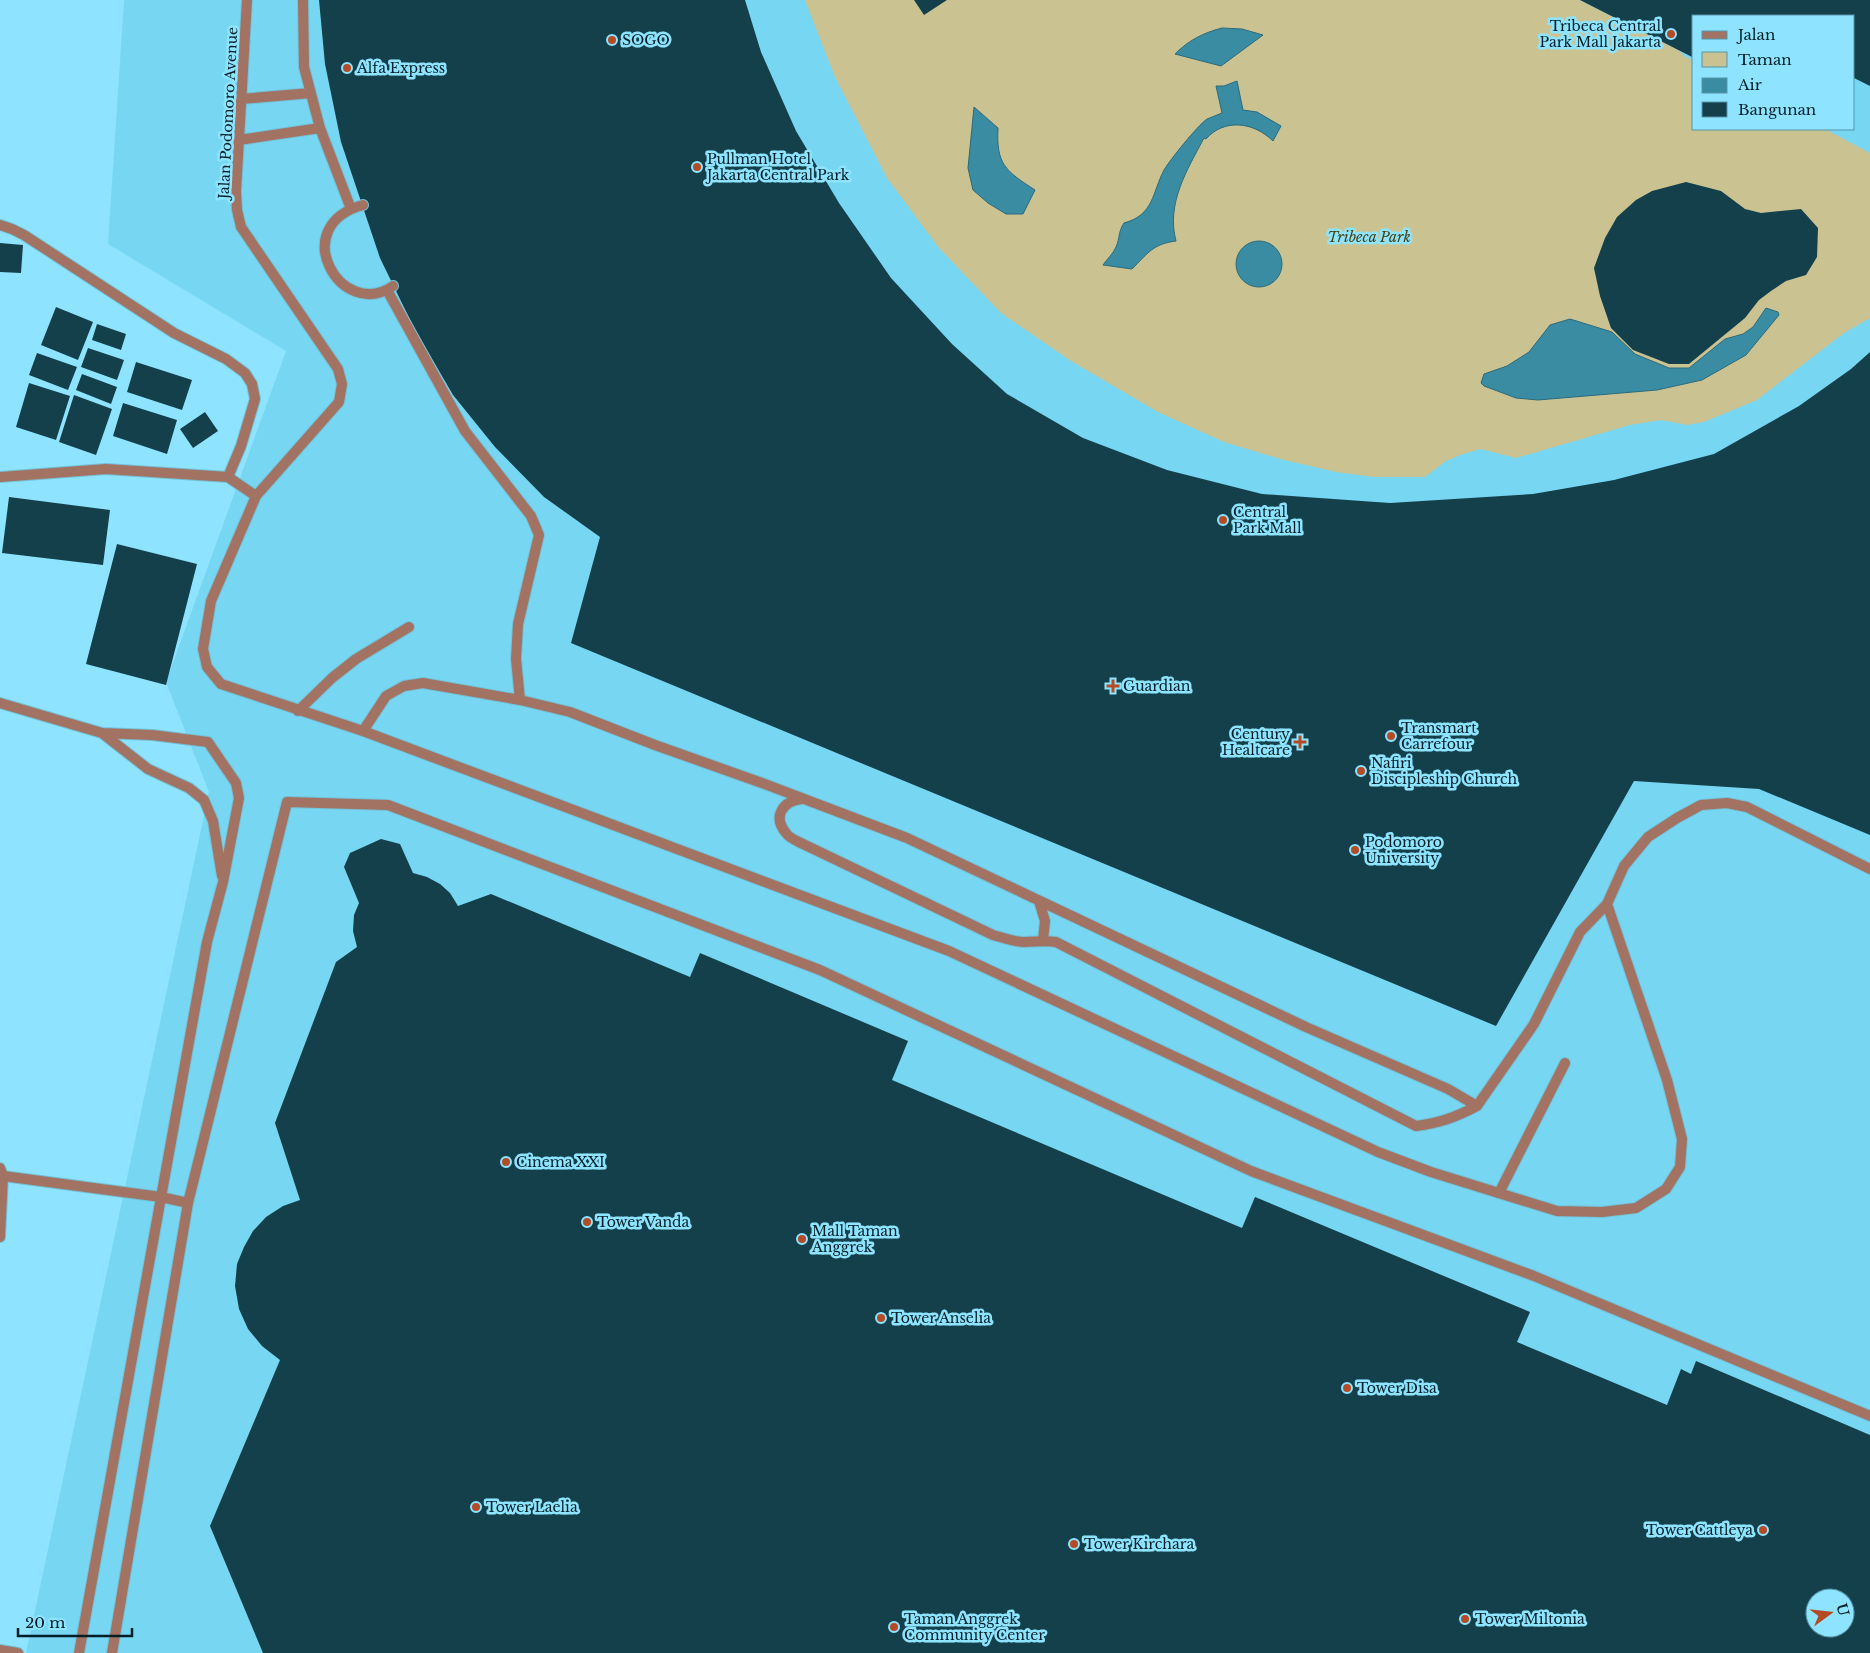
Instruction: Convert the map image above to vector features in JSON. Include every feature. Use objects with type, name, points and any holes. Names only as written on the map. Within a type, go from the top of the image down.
[{"type":"street","name":"Jalan Podomoro Avenue","points":[[248,0],[236,191],[237,210],[242,227],[338,368],[342,384],[339,402],[256,496]]},
{"type":"street","points":[[303,0],[304,67],[320,128],[351,208]]},
{"type":"street","points":[[241,99],[311,93]]},
{"type":"street","points":[[239,140],[320,128]]},
{"type":"street","points":[[363,205],[351,208],[338,217],[329,230],[325,244],[326,260],[332,274],[343,285],[357,292],[372,293],[390,288],[465,431],[531,516],[539,535],[518,624],[516,659],[520,700]]},
{"type":"street","points":[[0,225],[24,235],[174,333],[226,359],[245,372],[252,384],[255,399],[241,446],[228,477]]},
{"type":"street","points":[[0,477],[106,469],[228,477],[256,496],[211,601],[203,649],[207,666],[221,684],[363,731],[949,951],[1378,1152],[1432,1172],[1557,1211],[1602,1212],[1636,1208],[1666,1189],[1680,1167],[1682,1138],[1667,1080],[1607,904]]},
{"type":"street","points":[[298,711],[332,678],[356,659],[409,627]]},
{"type":"street","points":[[363,731],[386,696],[404,686],[423,682],[520,700],[570,712],[655,746],[906,838],[1306,1027],[1448,1089],[1477,1106]]},
{"type":"street","points":[[0,703],[102,732],[152,735],[208,742],[236,783],[239,798],[223,882],[207,942],[79,1653]]},
{"type":"street","points":[[102,732],[148,769],[189,788],[204,800],[213,821],[223,882]]},
{"type":"street","points":[[803,799],[792,800],[784,804],[780,812],[780,823],[786,834],[803,844],[993,935],[1025,942],[1043,940],[1056,942],[1416,1126],[1455,1118],[1477,1106],[1534,1024],[1580,932],[1607,904],[1624,866],[1648,836],[1677,818],[1701,805],[1727,803],[1747,807],[1870,869]]},
{"type":"street","points":[[112,1653],[188,1204],[287,802],[388,805],[820,970],[1251,1172],[1534,1276],[1870,1416]]},
{"type":"street","points":[[1039,901],[1045,921],[1043,940]]},
{"type":"street","points":[[1498,1193],[1565,1062]]},
{"type":"street","points":[[0,1237],[2,1172],[161,1197],[188,1204]]},
{"type":"street","points":[[0,1650],[18,1653]]},
{"type":"shaded area","points":[[124,0],[1870,0],[1870,1653],[26,1653],[209,792],[166,682],[286,351],[108,244]]},
{"type":"green space","name":"Tribeca Park","points":[[805,0],[1580,0],[1680,51],[1684,56],[1692,60],[1692,130],[1827,130],[1870,153],[1870,318],[1844,333],[1757,400],[1704,422],[1687,425],[1661,420],[1630,425],[1516,458],[1481,449],[1446,461],[1425,477],[1374,477],[1336,472],[1284,460],[1224,442],[1158,412],[1071,361],[1001,313],[939,248],[887,178],[835,77]]},
{"type":"water","points":[[1222,28],[1242,29],[1263,35],[1221,66],[1175,54],[1197,38]]},
{"type":"water","points":[[1237,81],[1243,110],[1257,112],[1281,126],[1273,141],[1257,130],[1239,125],[1221,128],[1213,132],[1206,139],[1204,138],[1185,175],[1176,201],[1174,227],[1176,241],[1156,247],[1132,269],[1103,265],[1115,250],[1124,223],[1141,215],[1147,209],[1164,170],[1178,151],[1207,119],[1222,113],[1216,86],[1224,86]]},
{"type":"water","points":[[974,107],[998,128],[999,151],[1005,166],[1017,178],[1035,190],[1023,214],[1006,214],[988,203],[973,190],[968,168]]},
{"type":"water","points":[[1259,241],[1272,245],[1278,251],[1282,264],[1278,277],[1272,283],[1259,287],[1246,283],[1240,277],[1236,264],[1240,251],[1246,245]]},
{"type":"water","points":[[1766,308],[1778,312],[1779,315],[1746,355],[1702,380],[1657,390],[1538,400],[1516,398],[1484,386],[1481,383],[1484,374],[1507,366],[1529,352],[1550,325],[1570,319],[1612,332],[1635,354],[1669,368],[1689,368],[1725,339],[1743,334],[1753,327]]},
{"type":"building","name":"Central Park Mall","points":[[319,0],[745,0],[761,52],[796,131],[839,203],[891,278],[952,344],[1007,394],[1083,438],[1167,470],[1262,494],[1390,503],[1533,494],[1614,480],[1714,454],[1799,406],[1851,369],[1870,352],[1870,835],[1759,789],[1634,781],[1496,1026],[571,643],[600,537],[544,497],[495,447],[453,395],[414,328],[380,258],[341,142],[325,64]]},
{"type":"building","points":[[914,0],[947,0],[924,15]]},
{"type":"building","points":[[1580,0],[1870,0],[1870,86],[1855,78],[1855,15],[1692,15],[1692,57]]},
{"type":"building","points":[[1686,182],[1721,191],[1745,209],[1761,213],[1801,209],[1818,228],[1817,257],[1806,275],[1786,281],[1759,300],[1745,318],[1689,364],[1669,364],[1633,350],[1611,328],[1600,296],[1594,268],[1605,238],[1617,217],[1636,200],[1652,191]]},
{"type":"building","points":[[0,243],[23,245],[21,273],[0,272]]},
{"type":"building","points":[[56,307],[93,322],[78,360],[41,345]]},
{"type":"building","points":[[97,324],[126,334],[121,350],[92,340]]},
{"type":"building","points":[[88,348],[124,360],[117,380],[81,367]]},
{"type":"building","points":[[37,353],[77,367],[68,390],[29,375]]},
{"type":"building","points":[[136,362],[192,380],[182,410],[127,392]]},
{"type":"building","points":[[82,374],[117,387],[111,404],[76,390]]},
{"type":"building","points":[[29,383],[70,396],[56,440],[16,427]]},
{"type":"building","points":[[74,395],[112,409],[96,455],[59,442]]},
{"type":"building","points":[[123,403],[177,420],[167,454],[113,436]]},
{"type":"building","points":[[205,412],[218,431],[193,448],[180,429]]},
{"type":"building","points":[[9,497],[110,510],[103,565],[2,553]]},
{"type":"building","points":[[117,544],[197,564],[166,685],[86,664]]},
{"type":"building","name":"Mall Taman Anggrek","points":[[381,839],[400,844],[413,873],[427,877],[440,884],[450,893],[458,906],[491,894],[690,977],[700,953],[908,1041],[892,1080],[1242,1228],[1255,1197],[1530,1312],[1517,1342],[1667,1405],[1681,1369],[1691,1374],[1696,1361],[1870,1435],[1870,1653],[263,1653],[210,1526],[280,1360],[262,1346],[248,1329],[239,1309],[235,1286],[237,1264],[253,1231],[266,1217],[283,1206],[300,1200],[275,1123],[336,962],[357,947],[353,931],[354,915],[359,903],[344,867],[350,853]]},
{"type":"place","name":"Tribeca Central Park Mall Jakarta","points":[[1671,34]]},
{"type":"place","name":"SOGO","points":[[612,40]]},
{"type":"place","name":"Alfa Express","points":[[347,68]]},
{"type":"place","name":"Pullman Hotel Jakarta Central Park","points":[[697,167]]},
{"type":"place","name":"Central Park Mall","points":[[1223,520]]},
{"type":"place","name":"Guardian","points":[[1113,686]]},
{"type":"place","name":"Transmart Carrefour","points":[[1391,736]]},
{"type":"place","name":"Century Healtcare","points":[[1300,742]]},
{"type":"place","name":"Nafiri Discipleship Church","points":[[1361,771]]},
{"type":"place","name":"Podomoro University","points":[[1355,850]]},
{"type":"place","name":"Cinema XXI","points":[[506,1162]]},
{"type":"place","name":"Tower Vanda","points":[[587,1222]]},
{"type":"place","name":"Mall Taman Anggrek","points":[[802,1239]]},
{"type":"place","name":"Tower Anselia","points":[[881,1318]]},
{"type":"place","name":"Tower Disa","points":[[1347,1388]]},
{"type":"place","name":"Tower Laelia","points":[[476,1507]]},
{"type":"place","name":"Tower Cattleya","points":[[1763,1530]]},
{"type":"place","name":"Tower Kirchara","points":[[1074,1544]]},
{"type":"place","name":"Tower Miltonia","points":[[1465,1619]]},
{"type":"place","name":"Taman Anggrek Community Center","points":[[894,1627]]}]
